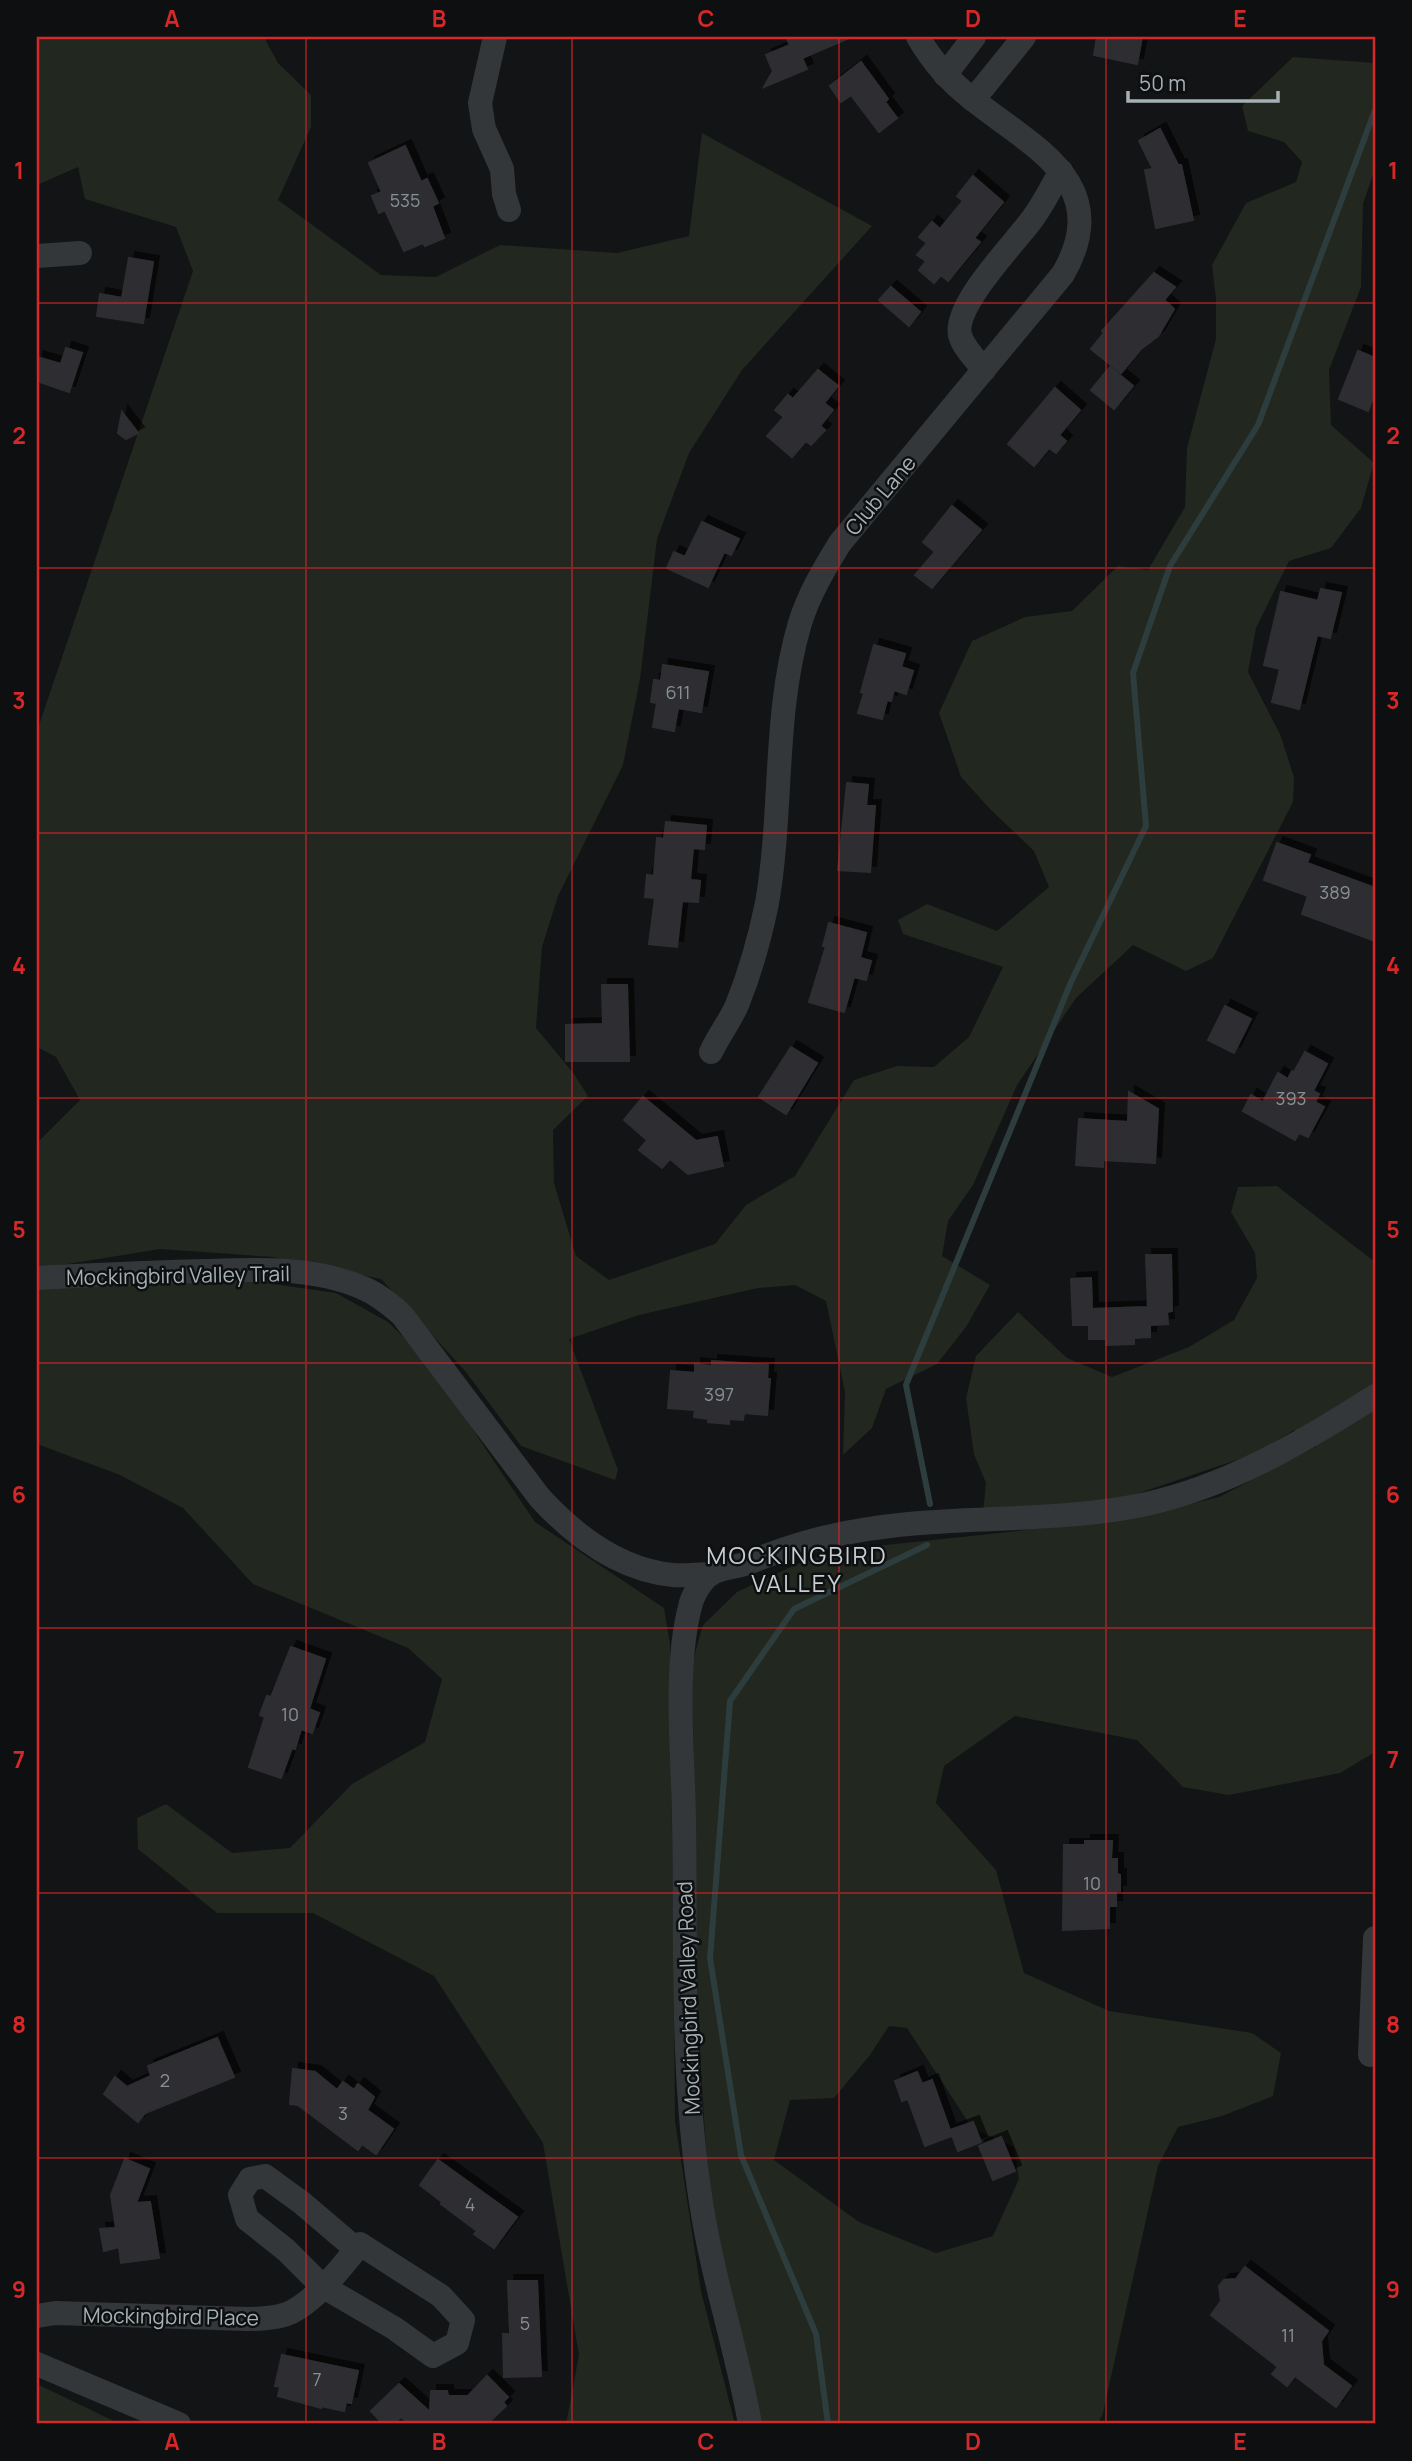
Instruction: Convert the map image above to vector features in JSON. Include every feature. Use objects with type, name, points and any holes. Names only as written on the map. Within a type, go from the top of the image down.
[{"type":"street","points":[[495,37],[480,103],[484,129],[502,169],[504,194],[509,210]]},
{"type":"street","name":"Club Lane","points":[[711,1052],[736,1006],[754,956],[766,904],[772,868],[783,718],[792,653],[800,621],[816,582],[840,543],[1063,274],[1076,247],[1080,226],[1078,212],[1069,185],[1060,171],[1036,145],[974,100],[945,75],[918,37]]},
{"type":"street","points":[[945,75],[975,37]]},
{"type":"street","points":[[974,100],[1024,37]]},
{"type":"street","points":[[984,370],[959,334],[960,323],[980,283],[1035,216],[1060,171]]},
{"type":"street","points":[[37,256],[80,253]]},
{"type":"street","name":"Mockingbird Valley Trail","points":[[37,1278],[267,1269],[339,1279],[363,1288],[390,1304],[402,1315],[555,1514],[589,1542],[617,1559],[653,1572],[675,1575],[711,1574]]},
{"type":"street","points":[[711,1574],[810,1541],[868,1529],[1084,1513],[1142,1505],[1234,1476],[1279,1455],[1375,1396]]},
{"type":"street","name":"Mockingbird Valley Road","points":[[711,1574],[695,1591],[690,1606],[682,1684],[687,2068],[694,2148],[713,2271],[750,2424]]},
{"type":"street","points":[[1370,2055],[1375,1938]]},
{"type":"street","points":[[265,2176],[358,2247],[441,2296],[463,2320],[457,2343],[433,2356],[394,2328],[323,2286],[286,2250],[247,2219],[240,2195],[250,2179],[265,2176]]},
{"type":"street","name":"Mockingbird Place","points":[[37,2316],[55,2313],[269,2318],[287,2314],[301,2306],[358,2247]]},
{"type":"street","points":[[37,2364],[179,2424]]},
{"type":"shaded area","points":[[37,37],[266,37],[278,63],[311,95],[311,127],[278,200],[381,275],[436,277],[500,245],[617,253],[689,236],[702,133],[872,226],[742,370],[689,453],[657,539],[640,679],[623,765],[558,896],[542,947],[536,1028],[574,1074],[588,1096],[553,1130],[554,1183],[576,1256],[609,1280],[715,1244],[746,1205],[795,1176],[854,1080],[897,1066],[934,1067],[969,1037],[1003,967],[903,934],[898,920],[927,904],[997,931],[1049,887],[1034,851],[961,777],[939,713],[972,641],[1025,617],[1072,611],[1118,566],[1148,570],[1185,507],[1187,448],[1216,339],[1216,299],[1212,265],[1246,203],[1296,182],[1302,162],[1284,142],[1248,131],[1242,106],[1293,57],[1375,63],[1375,169],[1363,204],[1361,287],[1329,370],[1331,425],[1374,463],[1361,508],[1331,548],[1289,561],[1256,628],[1248,672],[1280,734],[1294,777],[1293,802],[1213,958],[1186,971],[1133,945],[1076,998],[1017,1085],[973,1185],[948,1221],[942,1256],[990,1285],[966,1327],[937,1364],[886,1389],[872,1428],[843,1455],[845,1392],[826,1301],[795,1285],[758,1288],[639,1315],[569,1339],[618,1470],[615,1480],[521,1446],[466,1372],[381,1279],[273,1257],[160,1249],[37,1269],[37,1143],[80,1100],[56,1057],[37,1047],[37,731],[193,271],[176,227],[85,199],[78,167],[37,185]]},
{"type":"shaded area","points":[[1277,1186],[1375,1262],[1375,1752],[1340,1773],[1229,1795],[1183,1787],[1137,1740],[1015,1716],[944,1766],[936,1803],[996,1870],[1024,1973],[1109,2011],[1252,2033],[1281,2053],[1273,2096],[1222,2116],[1178,2127],[1158,2166],[1103,2413],[1098,2424],[758,2424],[712,2214],[705,2136],[698,2017],[692,1664],[703,1625],[737,1592],[808,1559],[876,1546],[1130,1519],[1219,1497],[1317,1446],[1294,1430],[1257,1453],[1116,1501],[983,1513],[986,1483],[974,1454],[966,1398],[976,1356],[1018,1312],[1067,1358],[1112,1377],[1189,1347],[1234,1320],[1257,1278],[1255,1253],[1231,1212],[1238,1187]],"holes":[[[889,2026],[907,2028],[972,2128],[1014,2147],[1019,2179],[993,2236],[936,2253],[859,2222],[774,2160],[790,2100],[834,2098],[870,2055]]]},
{"type":"shaded area","points":[[246,1280],[336,1293],[388,1322],[438,1371],[481,1442],[535,1522],[664,1608],[670,1644],[675,2121],[701,2291],[735,2424],[566,2424],[579,2355],[543,2143],[434,1976],[313,1913],[217,1913],[138,1849],[137,1818],[166,1804],[232,1853],[290,1848],[352,1784],[425,1742],[442,1679],[408,1648],[253,1584],[183,1508],[120,1475],[37,1444],[37,1286]]},
{"type":"shaded area","points":[[37,2384],[120,2424],[37,2424]]},
{"type":"building","points":[[786,37],[851,37],[802,58],[807,69],[764,87],[773,71],[766,55],[790,45]]},
{"type":"building","points":[[1097,37],[1142,37],[1137,64],[1094,55]]},
{"type":"building","points":[[861,62],[888,99],[885,102],[897,118],[879,132],[851,95],[841,102],[830,86]]},
{"type":"building","points":[[1160,129],[1178,165],[1181,165],[1193,220],[1156,228],[1145,170],[1153,169],[1139,141]]},
{"type":"building","points":[[405,146],[421,182],[427,179],[438,203],[432,206],[444,238],[404,251],[385,210],[379,213],[372,196],[382,192],[369,163]]},
{"type":"building","points":[[973,176],[1003,202],[974,238],[980,242],[948,281],[941,275],[934,283],[919,270],[926,261],[917,255],[927,243],[919,237],[932,222],[940,229],[963,201],[957,196]]},
{"type":"building","points":[[129,258],[153,262],[143,323],[97,316],[100,294],[122,298]]},
{"type":"building","points":[[1154,273],[1175,287],[1164,300],[1174,309],[1158,336],[1141,349],[1121,373],[1091,349],[1104,333],[1102,331]]},
{"type":"building","points":[[891,287],[920,312],[909,326],[879,300]]},
{"type":"building","points":[[66,348],[82,353],[69,392],[37,381],[37,357],[61,364]]},
{"type":"building","points":[[1358,351],[1375,358],[1375,393],[1368,411],[1339,399]]},
{"type":"building","points":[[1110,367],[1133,386],[1114,409],[1091,390]]},
{"type":"building","points":[[818,370],[838,386],[824,403],[833,410],[820,426],[825,430],[811,445],[806,441],[792,457],[767,436],[784,417],[775,410],[788,395],[793,399]]},
{"type":"building","points":[[1055,388],[1080,410],[1059,435],[1066,441],[1056,453],[1049,448],[1034,466],[1008,444]]},
{"type":"building","points":[[122,412],[138,433],[126,439],[118,433]]},
{"type":"building","points":[[952,506],[981,530],[932,588],[915,575],[935,552],[923,542]]},
{"type":"building","points":[[702,522],[739,539],[731,555],[724,552],[708,587],[667,568],[674,552],[685,557]]},
{"type":"building","points":[[1321,589],[1341,593],[1330,638],[1317,635],[1299,709],[1272,702],[1280,669],[1264,665],[1281,592],[1318,601]]},
{"type":"building","points":[[874,645],[905,654],[901,667],[913,671],[906,694],[894,690],[891,701],[887,700],[882,719],[858,713]]},
{"type":"building","points":[[663,665],[708,672],[701,712],[678,708],[674,731],[653,727],[657,703],[651,702],[654,680],[661,681]]},
{"type":"building","points":[[847,783],[868,785],[866,806],[875,806],[870,872],[838,870]]},
{"type":"building","points":[[666,822],[706,826],[704,849],[693,848],[690,880],[700,881],[698,902],[682,901],[677,947],[649,944],[655,898],[645,897],[647,875],[654,876],[657,838],[664,839]]},
{"type":"building","points":[[1277,843],[1310,855],[1307,863],[1375,888],[1375,941],[1302,914],[1308,896],[1264,880]]},
{"type":"building","points":[[829,923],[866,933],[860,958],[871,961],[866,980],[854,977],[844,1012],[809,1002],[826,946],[823,946]]},
{"type":"building","points":[[602,985],[627,985],[629,1061],[566,1061],[566,1025],[603,1024]]},
{"type":"building","points":[[1225,1006],[1251,1019],[1234,1053],[1208,1040]]},
{"type":"building","points":[[791,1047],[817,1063],[786,1114],[759,1097]]},
{"type":"building","points":[[1305,1052],[1327,1064],[1313,1091],[1319,1094],[1315,1102],[1324,1107],[1308,1137],[1299,1133],[1295,1140],[1243,1111],[1251,1095],[1263,1102],[1278,1073],[1288,1079]]},
{"type":"building","points":[[1129,1092],[1158,1109],[1155,1163],[1103,1160],[1103,1167],[1076,1165],[1079,1119],[1128,1122]]},
{"type":"building","points":[[643,1097],[696,1141],[717,1137],[723,1166],[688,1174],[670,1159],[662,1168],[639,1150],[647,1140],[624,1120]]},
{"type":"building","points":[[1146,1255],[1171,1255],[1172,1311],[1167,1312],[1168,1324],[1150,1325],[1150,1337],[1134,1338],[1134,1344],[1106,1345],[1106,1339],[1089,1339],[1089,1325],[1073,1325],[1071,1279],[1091,1278],[1092,1309],[1148,1307]]},
{"type":"building","points":[[712,1361],[768,1365],[767,1379],[770,1379],[767,1415],[744,1413],[743,1420],[729,1419],[729,1424],[708,1422],[709,1419],[694,1417],[695,1410],[668,1408],[671,1371],[695,1373],[695,1364],[712,1366]]},
{"type":"building","points":[[291,1647],[325,1659],[309,1709],[319,1713],[312,1733],[301,1729],[281,1778],[249,1767],[265,1717],[260,1715],[267,1696],[271,1697]]},
{"type":"building","points":[[1085,1841],[1112,1841],[1111,1859],[1117,1859],[1120,1891],[1116,1891],[1116,1906],[1109,1906],[1109,1928],[1063,1930],[1064,1845],[1085,1845]]},
{"type":"building","points":[[217,2038],[234,2077],[145,2113],[138,2122],[104,2094],[115,2077],[127,2087],[151,2076],[148,2066]]},
{"type":"building","points":[[293,2069],[315,2072],[337,2090],[343,2082],[354,2090],[358,2084],[374,2097],[367,2110],[393,2129],[376,2154],[362,2144],[358,2150],[298,2105],[290,2104]]},
{"type":"building","points":[[917,2072],[922,2084],[932,2080],[952,2136],[925,2146],[908,2099],[902,2101],[895,2081]]},
{"type":"building","points":[[973,2122],[981,2142],[958,2151],[950,2130]]},
{"type":"building","points":[[1001,2137],[1015,2171],[993,2180],[979,2146]]},
{"type":"building","points":[[125,2159],[149,2169],[136,2203],[150,2202],[159,2258],[121,2263],[119,2247],[104,2251],[100,2229],[116,2228],[111,2195]]},
{"type":"building","points":[[438,2160],[517,2217],[494,2248],[474,2234],[477,2231],[420,2185]]},
{"type":"building","points":[[1245,2267],[1328,2331],[1321,2341],[1323,2365],[1351,2386],[1336,2407],[1295,2376],[1287,2386],[1272,2374],[1278,2367],[1211,2315],[1221,2301],[1219,2286],[1224,2280],[1236,2279]]},
{"type":"building","points":[[508,2281],[537,2281],[541,2376],[504,2377],[503,2334],[510,2334]]},
{"type":"building","points":[[282,2355],[358,2371],[351,2403],[346,2402],[344,2411],[321,2408],[278,2396],[280,2387],[275,2386]]},
{"type":"building","points":[[487,2376],[508,2397],[503,2402],[506,2406],[487,2424],[409,2424],[401,2417],[393,2424],[383,2424],[371,2411],[399,2384],[430,2412],[431,2391],[447,2391],[448,2396],[468,2396]]},
{"type":"waterway","points":[[930,1504],[906,1385],[1071,982],[1146,826],[1133,673],[1170,566],[1258,425],[1375,110]]},
{"type":"waterway","points":[[828,2424],[816,2334],[741,2155],[710,1958],[730,1701],[794,1609],[927,1545]]},
{"type":"district","name":"MOCKINGBIRD VALLEY","points":[[797,1568]]}]
